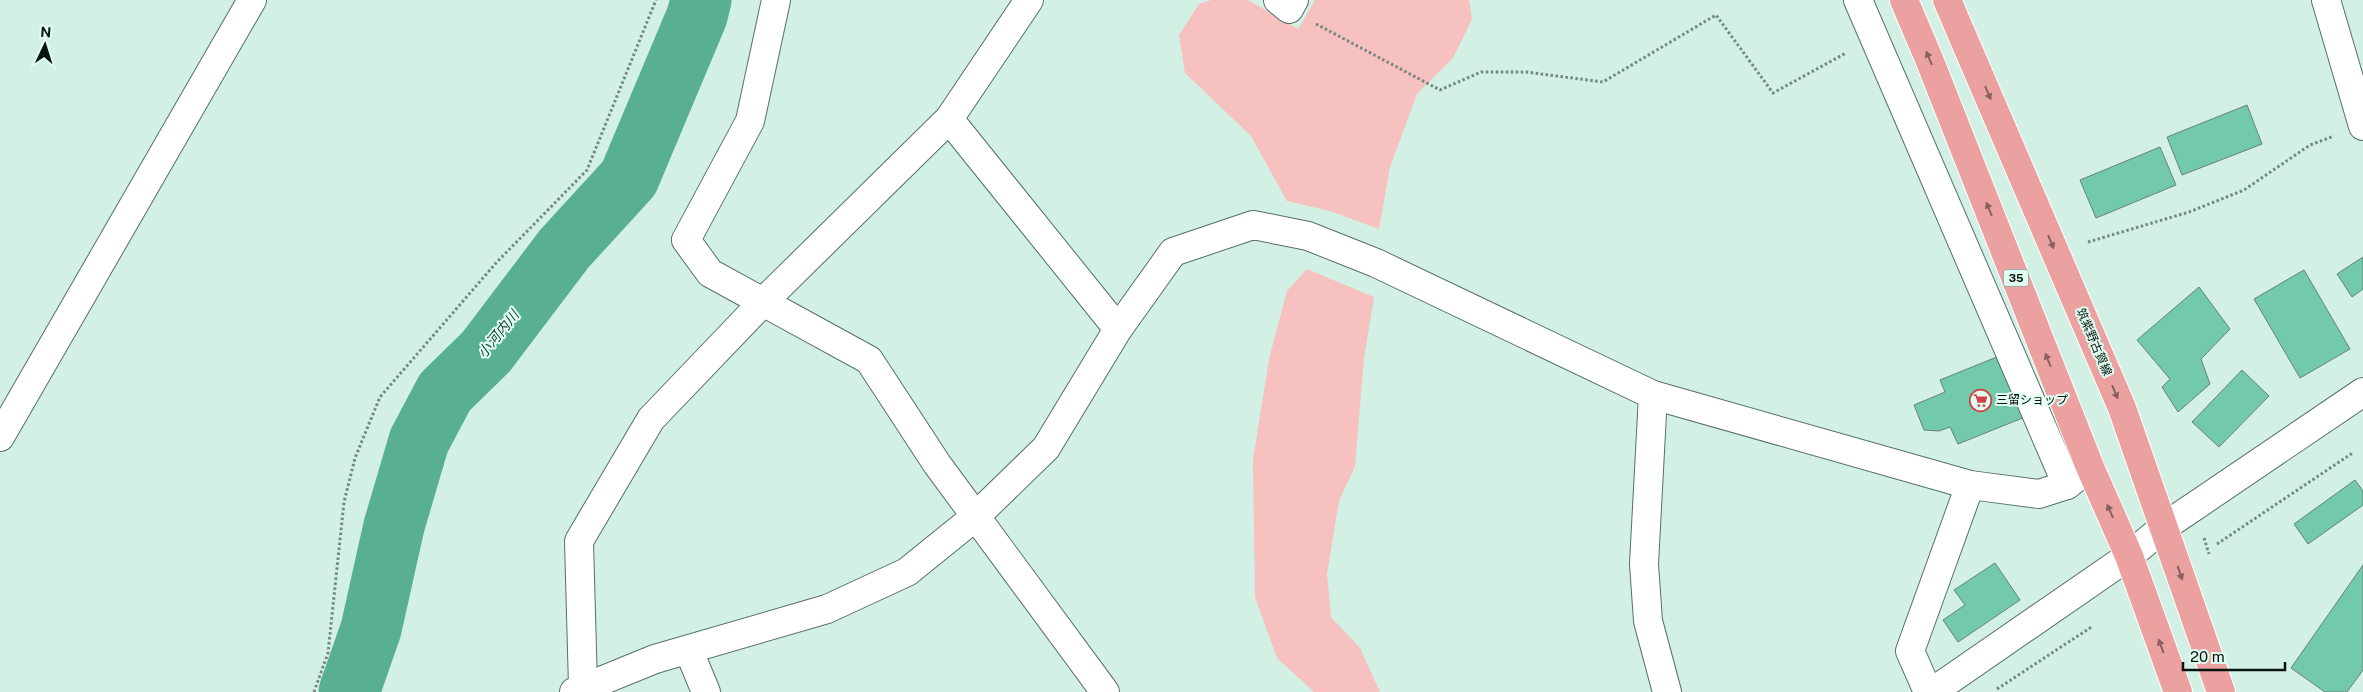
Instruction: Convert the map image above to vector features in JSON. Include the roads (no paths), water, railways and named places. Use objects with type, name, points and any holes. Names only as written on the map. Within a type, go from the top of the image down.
[{"type":"main road","name":"35","points":[[1904,0],[2090,467],[2129,556],[2178,692]]},
{"type":"main road","name":"筑紫野古賀線","points":[[1947,0],[2122,408],[2221,692]]},
{"type":"street","points":[[0,437],[252,0]]},
{"type":"street","points":[[776,0],[750,121],[686,240],[710,273],[869,360],[937,464],[1105,692]]},
{"type":"street","points":[[1029,0],[949,119],[764,302],[651,419],[579,541],[579,689],[655,660],[827,609],[906,572],[975,517],[1046,448],[1118,328],[1172,252],[1253,224],[1308,236],[1376,263],[1653,395],[1970,485],[2039,494],[2067,485],[2090,467]]},
{"type":"street","points":[[1858,0],[2067,485]]},
{"type":"street","points":[[2326,0],[2363,125]]},
{"type":"street","points":[[949,119],[1118,328]]},
{"type":"street","points":[[1653,395],[1644,564],[1648,621],[1667,692]]},
{"type":"street","points":[[1932,692],[2129,556],[2164,527],[2362,395]]},
{"type":"street","points":[[1928,692],[1910,651],[1970,485]]},
{"type":"street","points":[[689,651],[706,692]]},
{"type":"waterway","name":"小河内川","points":[[349,692],[371,629],[394,526],[419,441],[445,392],[486,352],[564,249],[629,178],[697,16],[701,0]]},
{"type":"place","name":"三留ショップ","points":[[1980,400]]}]
